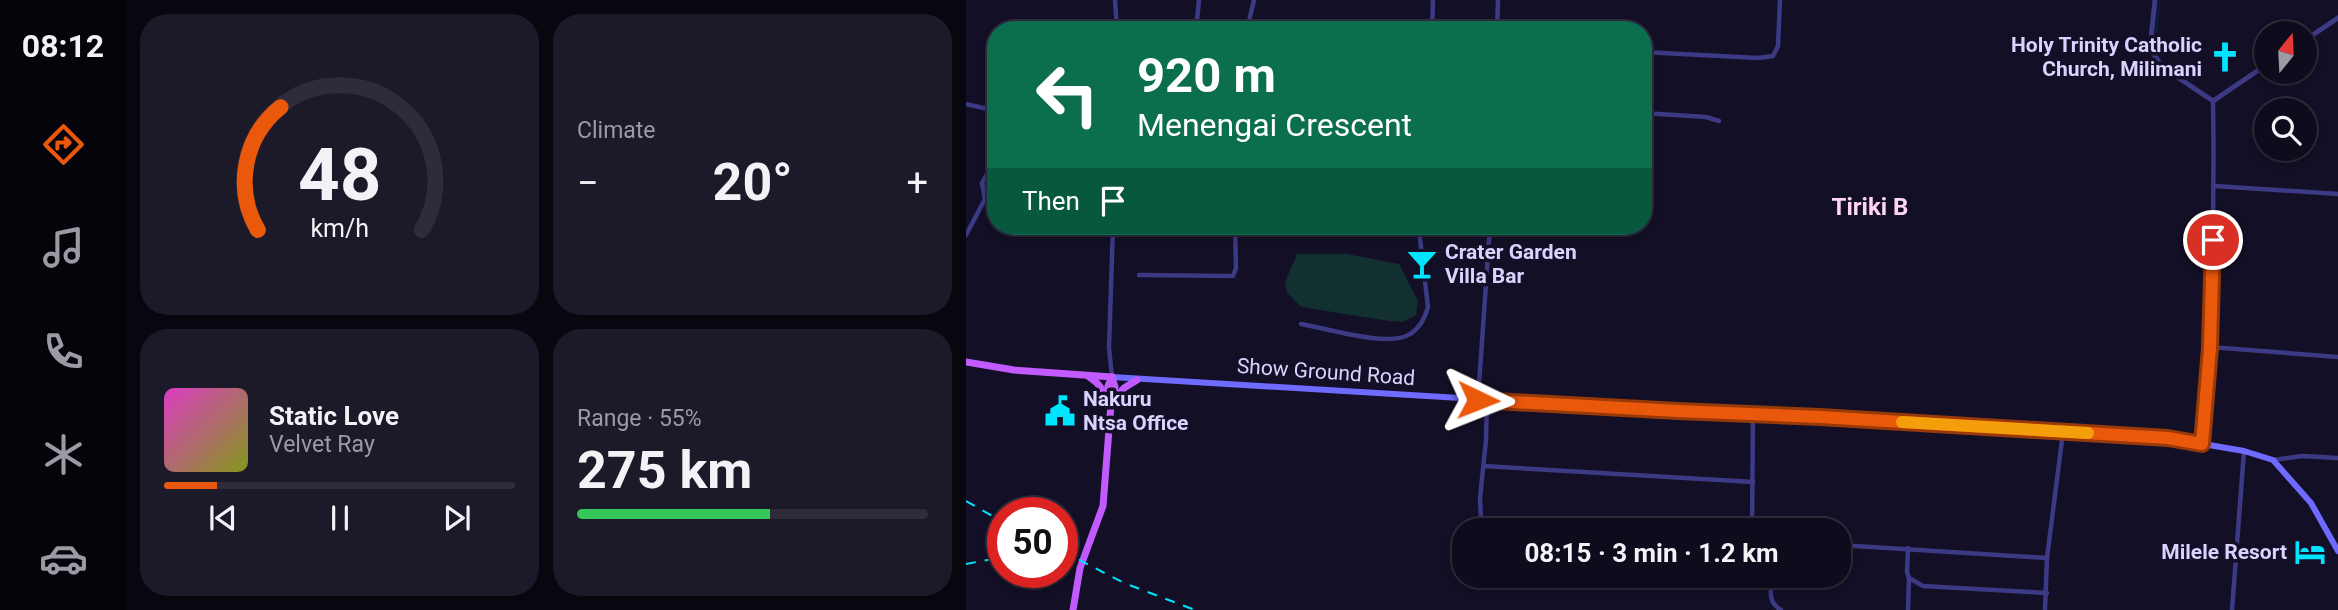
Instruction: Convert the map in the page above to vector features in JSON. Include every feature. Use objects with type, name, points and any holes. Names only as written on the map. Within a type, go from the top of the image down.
[{"type":"main road","points":[[966,362],[1014,370],[1111,377],[1115,387],[1111,402],[1103,506],[1080,568],[1073,610]]},
{"type":"main road","points":[[1087,375],[1097,383],[1111,402]]},
{"type":"main road","name":"Show Ground Road","points":[[1111,377],[2168,438],[2244,451],[2273,460]]},
{"type":"main road","points":[[1111,402],[1124,388],[1137,380]]},
{"type":"main road","points":[[2273,460],[2315,510],[2338,551]]},
{"type":"street","points":[[1115,0],[1116,21]]},
{"type":"street","points":[[1197,21],[1199,0]]},
{"type":"street","points":[[1249,21],[1254,0]]},
{"type":"street","points":[[1432,21],[1433,0]]},
{"type":"street","points":[[1497,21],[1498,0]]},
{"type":"street","points":[[1652,52],[1766,58],[1773,56],[1778,46],[1780,0]]},
{"type":"street","points":[[2155,0],[2150,48],[2161,66],[2213,101]]},
{"type":"street","points":[[2317,32],[2338,18]]},
{"type":"street","points":[[2213,101],[2254,73]]},
{"type":"street","points":[[2202,444],[2210,348],[2213,101]]},
{"type":"street","points":[[966,104],[987,109]]},
{"type":"street","points":[[1652,114],[1706,117],[1719,121]]},
{"type":"street","points":[[966,235],[985,199],[982,183],[987,174]]},
{"type":"street","points":[[2214,186],[2338,194]]},
{"type":"street","points":[[1111,377],[1109,348],[1113,235]]},
{"type":"street","points":[[1139,275],[1233,276],[1236,268],[1235,235]]},
{"type":"street","points":[[1301,324],[1379,338],[1402,338],[1411,334],[1425,318],[1428,307],[1416,235]]},
{"type":"street","points":[[1478,400],[1489,235]]},
{"type":"street","points":[[2210,348],[2338,357]]},
{"type":"street","points":[[1482,518],[1480,498],[1488,400]]},
{"type":"street","points":[[1752,518],[1753,414]]},
{"type":"street","points":[[2045,610],[2048,558],[2063,432]]},
{"type":"street","points":[[2232,610],[2244,451]]},
{"type":"street","points":[[2273,460],[2302,456],[2338,458]]},
{"type":"street","points":[[1484,466],[1753,482]]},
{"type":"street","points":[[1851,546],[2048,558]]},
{"type":"street","points":[[1908,548],[1908,610]]},
{"type":"street","points":[[1909,578],[1923,586],[2047,593]]},
{"type":"street","points":[[1771,588],[1770,599],[1781,610]]},
{"type":"green space","points":[[1297,254],[1347,254],[1399,264],[1418,301],[1416,315],[1403,322],[1301,307],[1287,293],[1285,282]]},
{"type":"waterway","points":[[2160,0],[2156,32],[2159,57],[2169,67],[2192,80]]},
{"type":"railway","points":[[966,501],[987,513]]},
{"type":"railway","points":[[1078,559],[1124,583],[1195,610]]},
{"type":"railway","points":[[966,564],[987,560]]},
{"type":"slow traffic","points":[[1902,422],[2088,433]]},
{"type":"place","name":"Holy Trinity Catholic Church, Milimani","points":[[2225,57]]},
{"type":"place","name":"Crater Garden Villa Bar","points":[[1422,264]]},
{"type":"place","name":"Nakuru Ntsa Office","points":[[1060,411]]},
{"type":"place","name":"Milele Resort","points":[[2310,552]]},
{"type":"district","name":"Tiriki B","points":[[1870,207]]},
{"type":"route","points":[[1478,400],[2168,438],[2202,444],[2210,348],[2213,240]]}]
